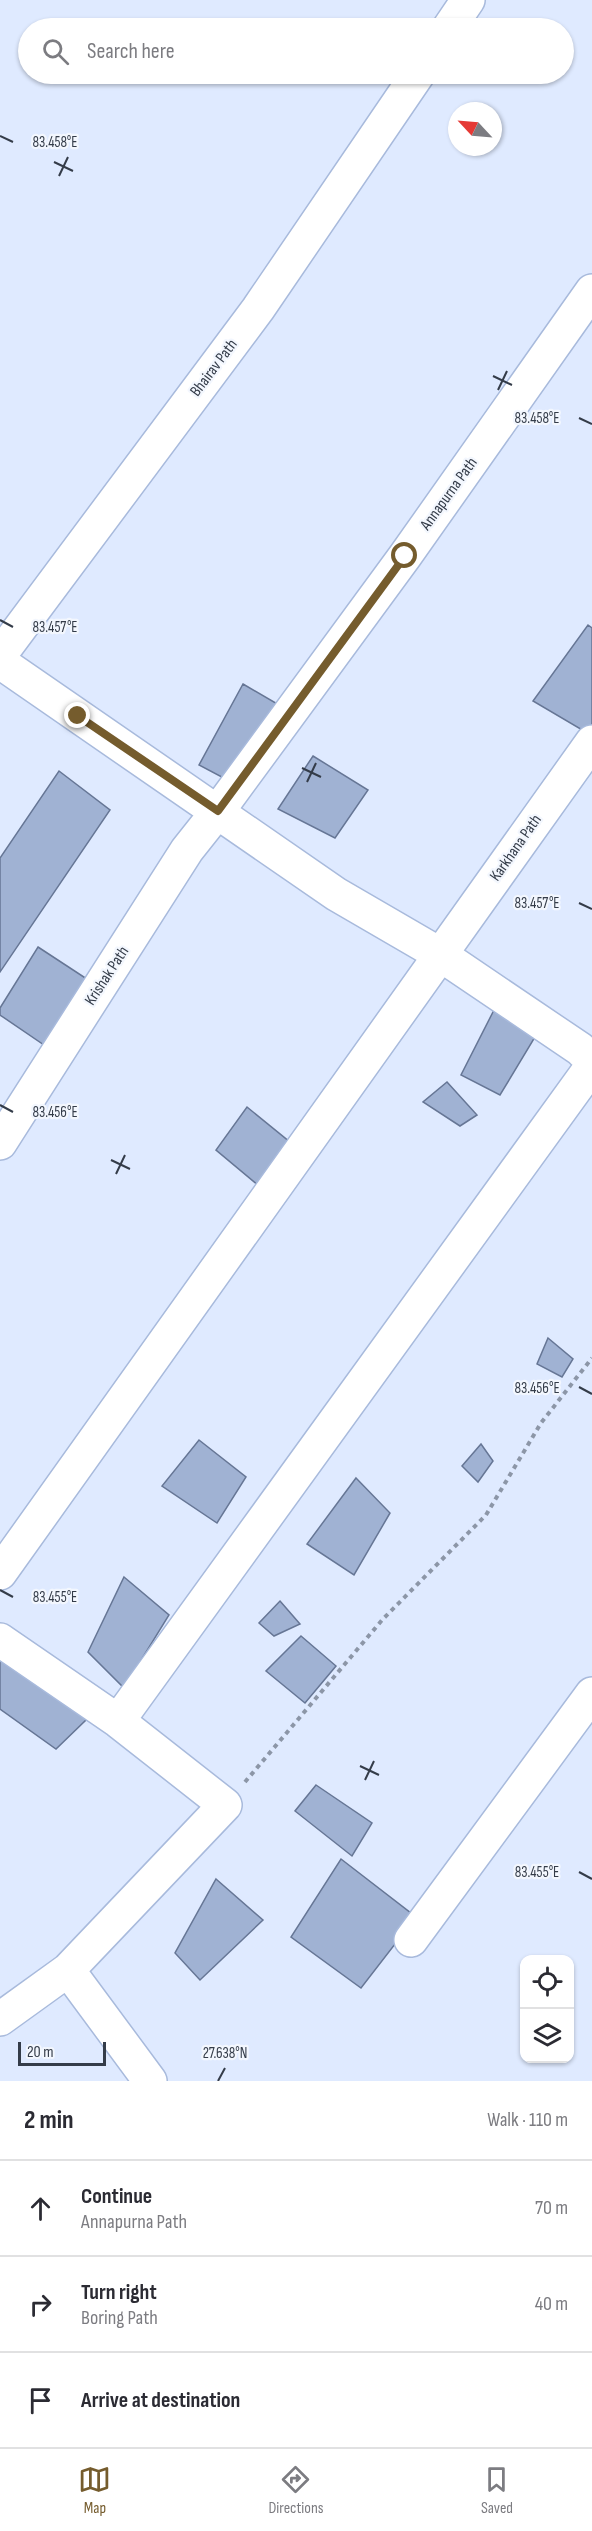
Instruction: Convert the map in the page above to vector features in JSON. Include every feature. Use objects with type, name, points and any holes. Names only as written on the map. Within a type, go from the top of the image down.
[{"type":"street","points":[[456,18],[468,0]]},
{"type":"street","name":"Bhairav Path","points":[[0,655],[258,309],[411,84]]},
{"type":"street","name":"Annapurna Path","points":[[218,811],[412,547],[592,291]]},
{"type":"street","points":[[0,662],[336,894],[441,955],[580,1049],[592,1061]]},
{"type":"street","name":"Karkhana Path","points":[[0,1573],[592,742]]},
{"type":"street","name":"Krishak Path","points":[[0,1143],[187,850],[218,811]]},
{"type":"street","points":[[118,1721],[592,1066]]},
{"type":"street","points":[[0,1640],[118,1721],[225,1805],[68,1970],[0,2019]]},
{"type":"street","points":[[411,1940],[592,1694]]},
{"type":"street","points":[[68,1970],[150,2081]]},
{"type":"path","points":[[225,1805],[383,1619],[486,1515],[541,1423],[592,1358]]},
{"type":"building","points":[[588,625],[592,628],[592,729],[589,734],[533,701]]},
{"type":"building","points":[[243,684],[286,709],[235,784],[199,765]]},
{"type":"building","points":[[313,756],[368,790],[335,838],[278,809]]},
{"type":"building","points":[[59,771],[110,810],[0,972],[0,858]]},
{"type":"building","points":[[38,947],[90,981],[47,1047],[0,1015],[0,1008]]},
{"type":"building","points":[[495,1008],[535,1037],[500,1095],[461,1075]]},
{"type":"building","points":[[447,1082],[477,1115],[460,1126],[423,1102]]},
{"type":"building","points":[[247,1107],[296,1147],[265,1191],[216,1150]]},
{"type":"building","points":[[548,1338],[573,1359],[562,1377],[537,1364]]},
{"type":"building","points":[[199,1440],[246,1477],[217,1523],[162,1486]]},
{"type":"building","points":[[481,1444],[493,1461],[478,1482],[462,1466]]},
{"type":"building","points":[[356,1478],[390,1513],[354,1575],[307,1544]]},
{"type":"building","points":[[124,1577],[169,1615],[124,1688],[88,1652]]},
{"type":"building","points":[[280,1601],[300,1624],[274,1636],[259,1623]]},
{"type":"building","points":[[301,1636],[336,1666],[305,1703],[266,1671]]},
{"type":"building","points":[[0,1649],[87,1719],[56,1749],[0,1709]]},
{"type":"building","points":[[316,1785],[372,1823],[352,1856],[295,1811]]},
{"type":"building","points":[[341,1859],[416,1917],[361,1988],[291,1937]]},
{"type":"building","points":[[216,1879],[263,1920],[200,1980],[175,1953]]},
{"type":"route","points":[[78,716],[218,811],[405,556]]}]
